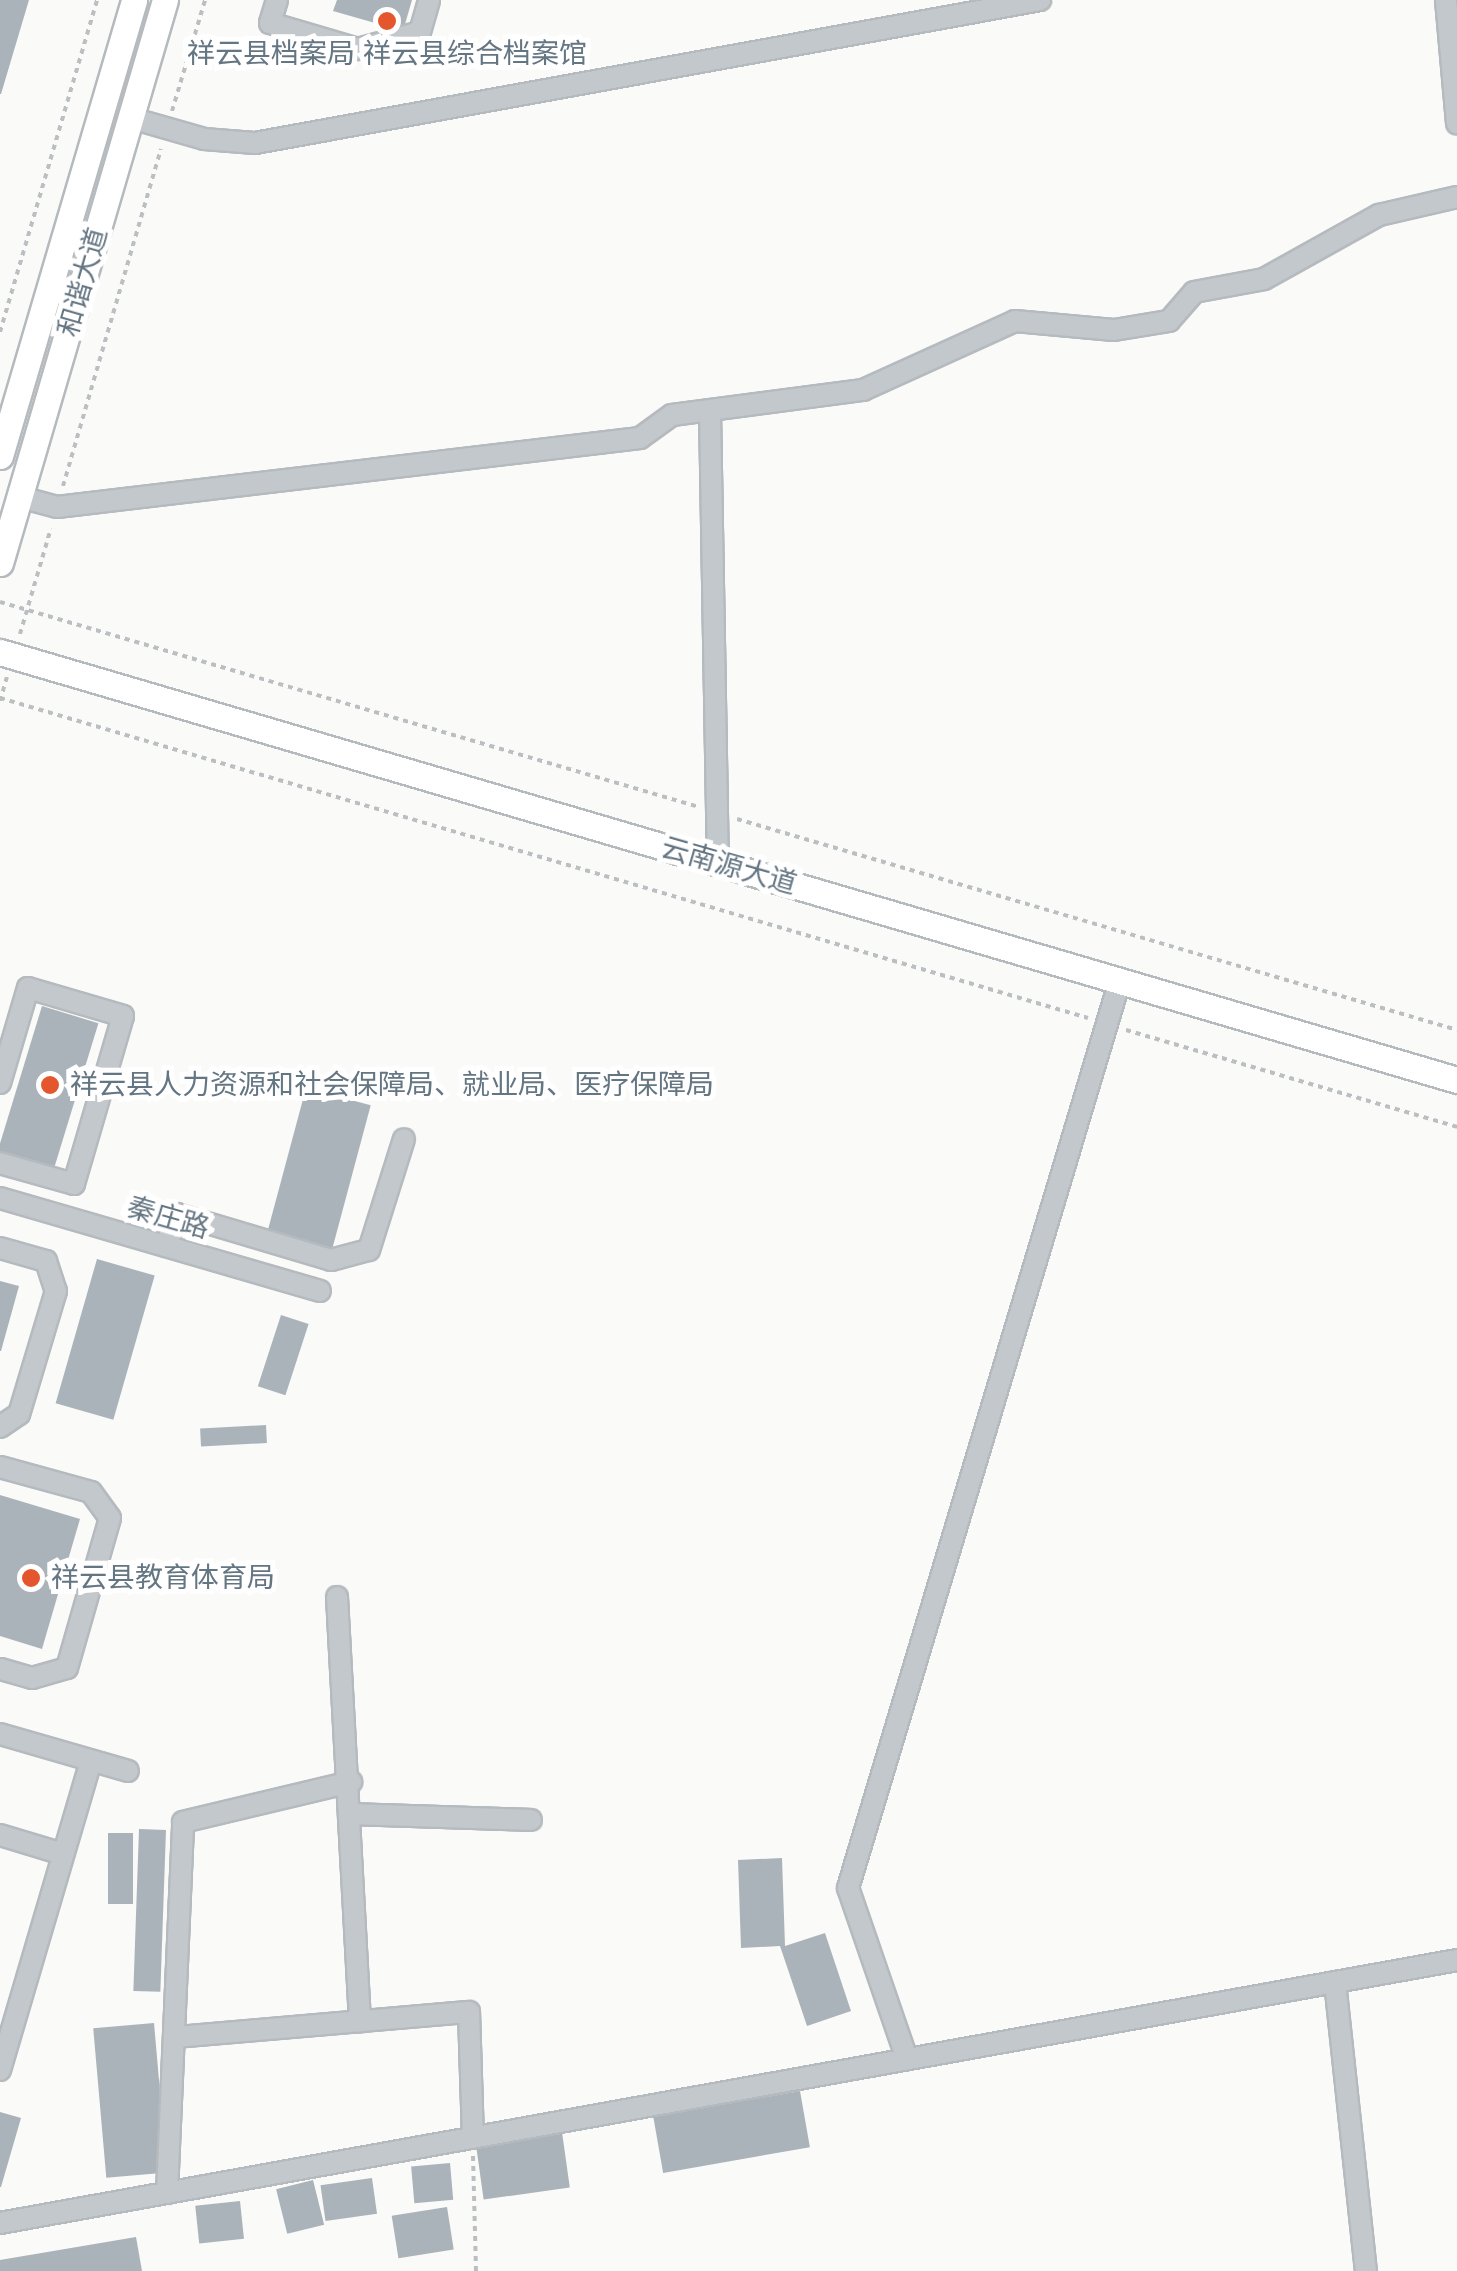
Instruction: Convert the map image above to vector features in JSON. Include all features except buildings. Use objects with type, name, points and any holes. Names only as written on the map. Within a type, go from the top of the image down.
[{"type":"main road","name":"和谐大道","points":[[0,456],[134,0]]},
{"type":"main road","name":"和谐大道","points":[[0,563],[165,0]]},
{"type":"main road","name":"云南源大道","points":[[7,654],[1457,1080]]},
{"type":"street","points":[[276,0],[270,23],[358,49],[420,32],[429,0]]},
{"type":"street","points":[[130,118],[167,129],[255,143],[1040,0]]},
{"type":"street","points":[[1446,0],[1457,124]]},
{"type":"street","points":[[20,497],[57,507],[640,438],[672,415],[862,390],[1015,321],[1114,330],[1168,321],[1194,292],[1264,279],[1379,215],[1457,197]]},
{"type":"street","points":[[710,411],[718,862]]},
{"type":"street","points":[[907,2059],[848,1888],[1120,980]]},
{"type":"street","points":[[0,1163],[74,1184],[123,1016],[28,988],[2,1072]]},
{"type":"street","points":[[166,1246],[177,1214],[331,1260],[369,1250],[404,1139]]},
{"type":"street","name":"秦庄路","points":[[0,1198],[320,1292]]},
{"type":"street","points":[[0,1248],[46,1262],[56,1291],[19,1414],[0,1427]]},
{"type":"street","points":[[0,1467],[91,1492],[110,1518],[67,1668],[32,1678],[0,1669]]},
{"type":"street","points":[[337,1597],[351,1782],[360,2021]]},
{"type":"street","points":[[0,1734],[128,1772]]},
{"type":"street","points":[[0,2070],[91,1761]]},
{"type":"street","points":[[167,2193],[184,1822],[351,1782]]},
{"type":"street","points":[[352,1814],[531,1820]]},
{"type":"street","points":[[0,1835],[64,1854]]},
{"type":"street","points":[[0,2223],[1457,1960]]},
{"type":"street","points":[[1335,1982],[1366,2271]]},
{"type":"street","points":[[176,2037],[469,2012],[472,2138]]},
{"type":"path","points":[[0,332],[98,0]]},
{"type":"path","points":[[205,0],[57,507],[7,654],[0,699],[1457,1127]]},
{"type":"path","points":[[472,2138],[476,2271]]},
{"type":"place","name":"祥云县档案局 祥云县综合档案馆","points":[[387,21]]},
{"type":"place","name":"祥云县人力资源和社会保障局、就业局、医疗保障局","points":[[50,1085]]},
{"type":"place","name":"祥云县教育体育局","points":[[31,1578]]}]
